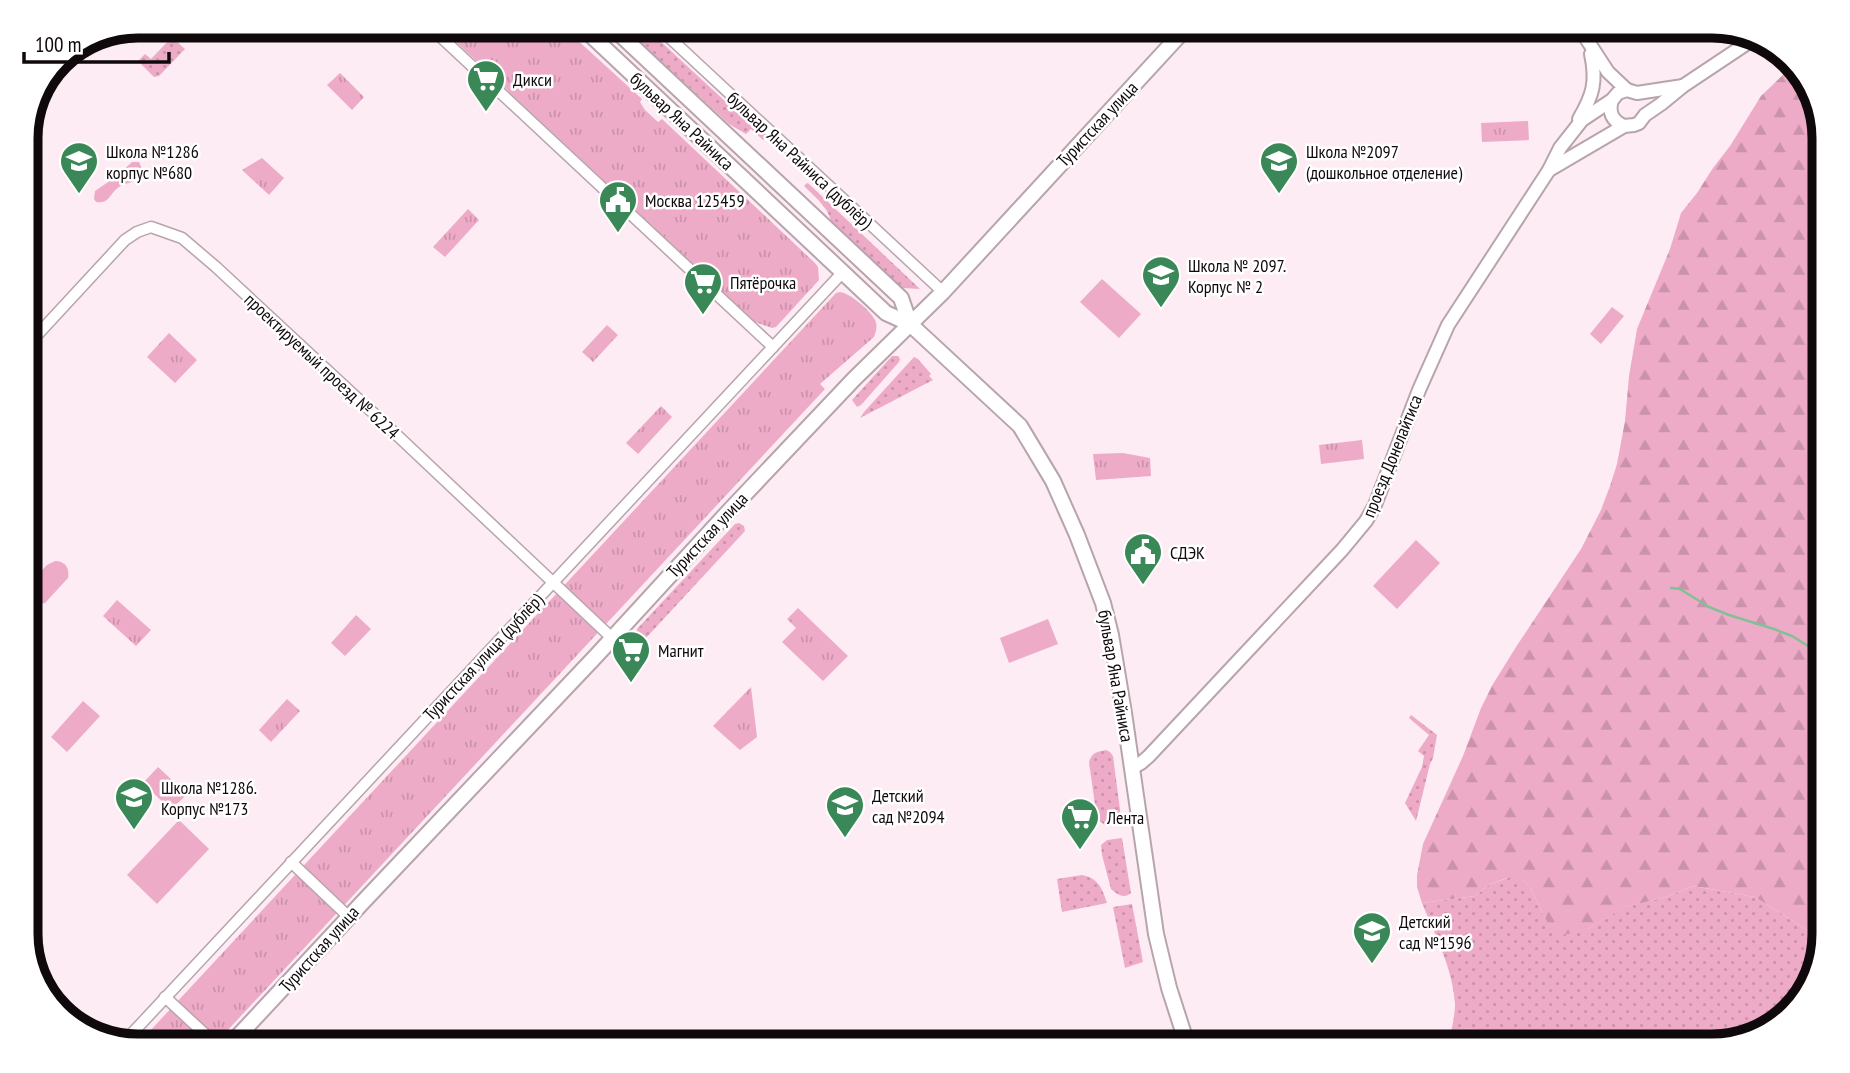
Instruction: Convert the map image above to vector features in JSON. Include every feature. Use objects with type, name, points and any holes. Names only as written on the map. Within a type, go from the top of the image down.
[{"type":"main road","name":"бульвар Яна Райниса","points":[[594,38],[887,313],[910,324],[1020,426],[1053,481],[1103,603],[1119,681],[1156,934],[1184,1034]]},
{"type":"main road","name":"бульвар Яна Райниса","points":[[624,38],[901,298],[910,324]]},
{"type":"main road","name":"Туристская улица","points":[[240,1034],[854,379],[943,292],[1177,38]]},
{"type":"street","points":[[442,38],[774,347]]},
{"type":"street","name":"бульвар Яна Райниса (дублёр)","points":[[670,38],[943,292]]},
{"type":"street","points":[[1584,38],[1613,98],[1610,104],[1611,114],[1624,126]]},
{"type":"street","points":[[1586,38],[1608,72],[1641,96],[1646,105],[1645,115]]},
{"type":"street","name":"проезд Донелайтиса","points":[[1549,170],[1624,126],[1634,125],[1683,86],[1745,44]]},
{"type":"street","points":[[1574,129],[1594,89],[1591,54]]},
{"type":"street","name":"проезд Донелайтиса","points":[[1132,768],[1149,756],[1366,521],[1383,488],[1399,439],[1448,325],[1574,129],[1588,114],[1622,91],[1683,86]]},
{"type":"street","name":"проектируемый проезд № 6224","points":[[39,333],[125,240],[151,227],[182,237],[375,414],[612,638]]},
{"type":"street","name":"Туристская улица (дублёр)","points":[[130,1034],[843,272]]},
{"type":"street","points":[[291,862],[349,917]]},
{"type":"street","points":[[165,997],[205,1034]]},
{"type":"green space","points":[[171,38],[185,49],[159,76],[154,77],[138,61],[145,54],[151,59]]},
{"type":"green space","points":[[452,38],[575,38],[642,99],[640,102],[645,110],[658,122],[662,119],[818,267],[819,280],[776,327],[755,322]]},
{"type":"green space","points":[[636,38],[657,38],[754,128],[757,126],[767,136],[763,140],[751,129],[746,134],[729,124]]},
{"type":"green space","points":[[1786,72],[1804,100],[1811,132],[1812,933],[1755,897],[1693,886],[1666,897],[1625,907],[1588,929],[1559,936],[1547,922],[1531,889],[1521,878],[1507,878],[1490,884],[1475,896],[1422,903],[1417,887],[1417,875],[1423,844],[1463,756],[1481,708],[1516,647],[1581,549],[1601,510],[1617,464],[1637,329],[1670,249],[1681,213],[1730,146],[1761,96]]},
{"type":"green space","points":[[340,73],[364,97],[352,110],[327,85]]},
{"type":"green space","points":[[1528,121],[1529,140],[1482,142],[1481,123]]},
{"type":"green space","points":[[262,158],[284,178],[269,195],[242,170]]},
{"type":"green space","points":[[132,162],[139,162],[142,169],[140,177],[119,187],[104,201],[96,202],[95,191]]},
{"type":"green space","points":[[807,183],[920,289],[902,288],[831,221],[824,206],[804,186]]},
{"type":"green space","points":[[468,209],[479,220],[445,257],[433,247]]},
{"type":"green space","points":[[1102,279],[1141,314],[1119,338],[1080,302]]},
{"type":"green space","points":[[836,293],[844,293],[854,299],[873,316],[877,326],[874,337],[820,384],[825,389],[224,1034],[147,1034]]},
{"type":"green space","points":[[1612,307],[1624,316],[1601,344],[1590,334]]},
{"type":"green space","points":[[607,325],[618,335],[593,362],[582,352]]},
{"type":"green space","points":[[169,333],[197,360],[175,383],[147,357]]},
{"type":"green space","points":[[892,356],[898,356],[899,362],[857,407],[852,400]]},
{"type":"green space","points":[[914,357],[931,374],[929,376],[933,380],[860,418],[864,412]]},
{"type":"green space","points":[[661,406],[672,417],[638,454],[626,443]]},
{"type":"green space","points":[[1362,440],[1364,459],[1321,464],[1319,445]]},
{"type":"green space","points":[[1123,453],[1150,458],[1151,476],[1096,480],[1093,454]]},
{"type":"green space","points":[[735,524],[744,526],[745,531],[646,638],[640,639],[636,636],[637,629]]},
{"type":"green space","points":[[1416,540],[1440,563],[1397,609],[1373,586]]},
{"type":"green space","points":[[55,561],[62,562],[68,571],[68,578],[45,603],[39,604],[39,573]]},
{"type":"green space","points":[[117,600],[151,630],[136,646],[103,616]]},
{"type":"green space","points":[[798,608],[848,656],[823,681],[782,642],[796,628],[787,619]]},
{"type":"green space","points":[[356,615],[371,629],[345,656],[331,643]]},
{"type":"green space","points":[[1048,619],[1058,644],[1009,663],[1000,638]]},
{"type":"green space","points":[[751,687],[757,737],[740,750],[713,726]]},
{"type":"green space","points":[[287,699],[300,711],[271,742],[259,730]]},
{"type":"green space","points":[[83,701],[100,716],[67,752],[51,737]]},
{"type":"green space","points":[[1411,715],[1437,735],[1416,821],[1405,803],[1422,767],[1424,756],[1418,751],[1429,735],[1409,718]]},
{"type":"green space","points":[[1106,750],[1113,756],[1121,817],[1119,822],[1106,826],[1097,819],[1089,762],[1093,754]]},
{"type":"green space","points":[[158,767],[187,794],[171,810],[143,783]]},
{"type":"green space","points":[[179,820],[209,849],[157,904],[127,875]]},
{"type":"green space","points":[[1122,838],[1131,893],[1123,896],[1111,889],[1101,845],[1107,840]]},
{"type":"green space","points":[[1082,875],[1099,884],[1107,903],[1062,912],[1057,879]]},
{"type":"green space","points":[[1508,878],[1521,878],[1531,889],[1547,922],[1588,929],[1624,907],[1666,897],[1693,886],[1755,897],[1812,933],[1811,948],[1804,973],[1791,996],[1773,1014],[1738,1031],[1725,1034],[1500,1034],[1467,1028],[1451,1032],[1454,991],[1443,952],[1422,903],[1475,896],[1490,884]]},
{"type":"green space","points":[[1132,904],[1143,962],[1125,968],[1113,907]]},
{"type":"green space","points":[[1467,1028],[1500,1034],[1451,1034]]},
{"type":"waterway","points":[[1671,588],[1680,589],[1709,607],[1774,629],[1812,646]]},
{"type":"place","name":"Дикси","points":[[486,113]]},
{"type":"place","name":"Школа №1286 корпус №680","points":[[79,195]]},
{"type":"place","name":"Школа №2097 (дошкольное отделение)","points":[[1279,195]]},
{"type":"place","name":"Москва 125459","points":[[618,234]]},
{"type":"place","name":"Школа № 2097. Корпус № 2","points":[[1161,309]]},
{"type":"place","name":"Пятёрочка","points":[[703,316]]},
{"type":"place","name":"СДЭК","points":[[1143,586]]},
{"type":"place","name":"Магнит","points":[[631,684]]},
{"type":"place","name":"Школа №1286. Корпус №173","points":[[134,831]]},
{"type":"place","name":"Детский сад №2094","points":[[845,839]]},
{"type":"place","name":"Лента","points":[[1080,851]]},
{"type":"place","name":"Детский сад №1596","points":[[1372,965]]}]
